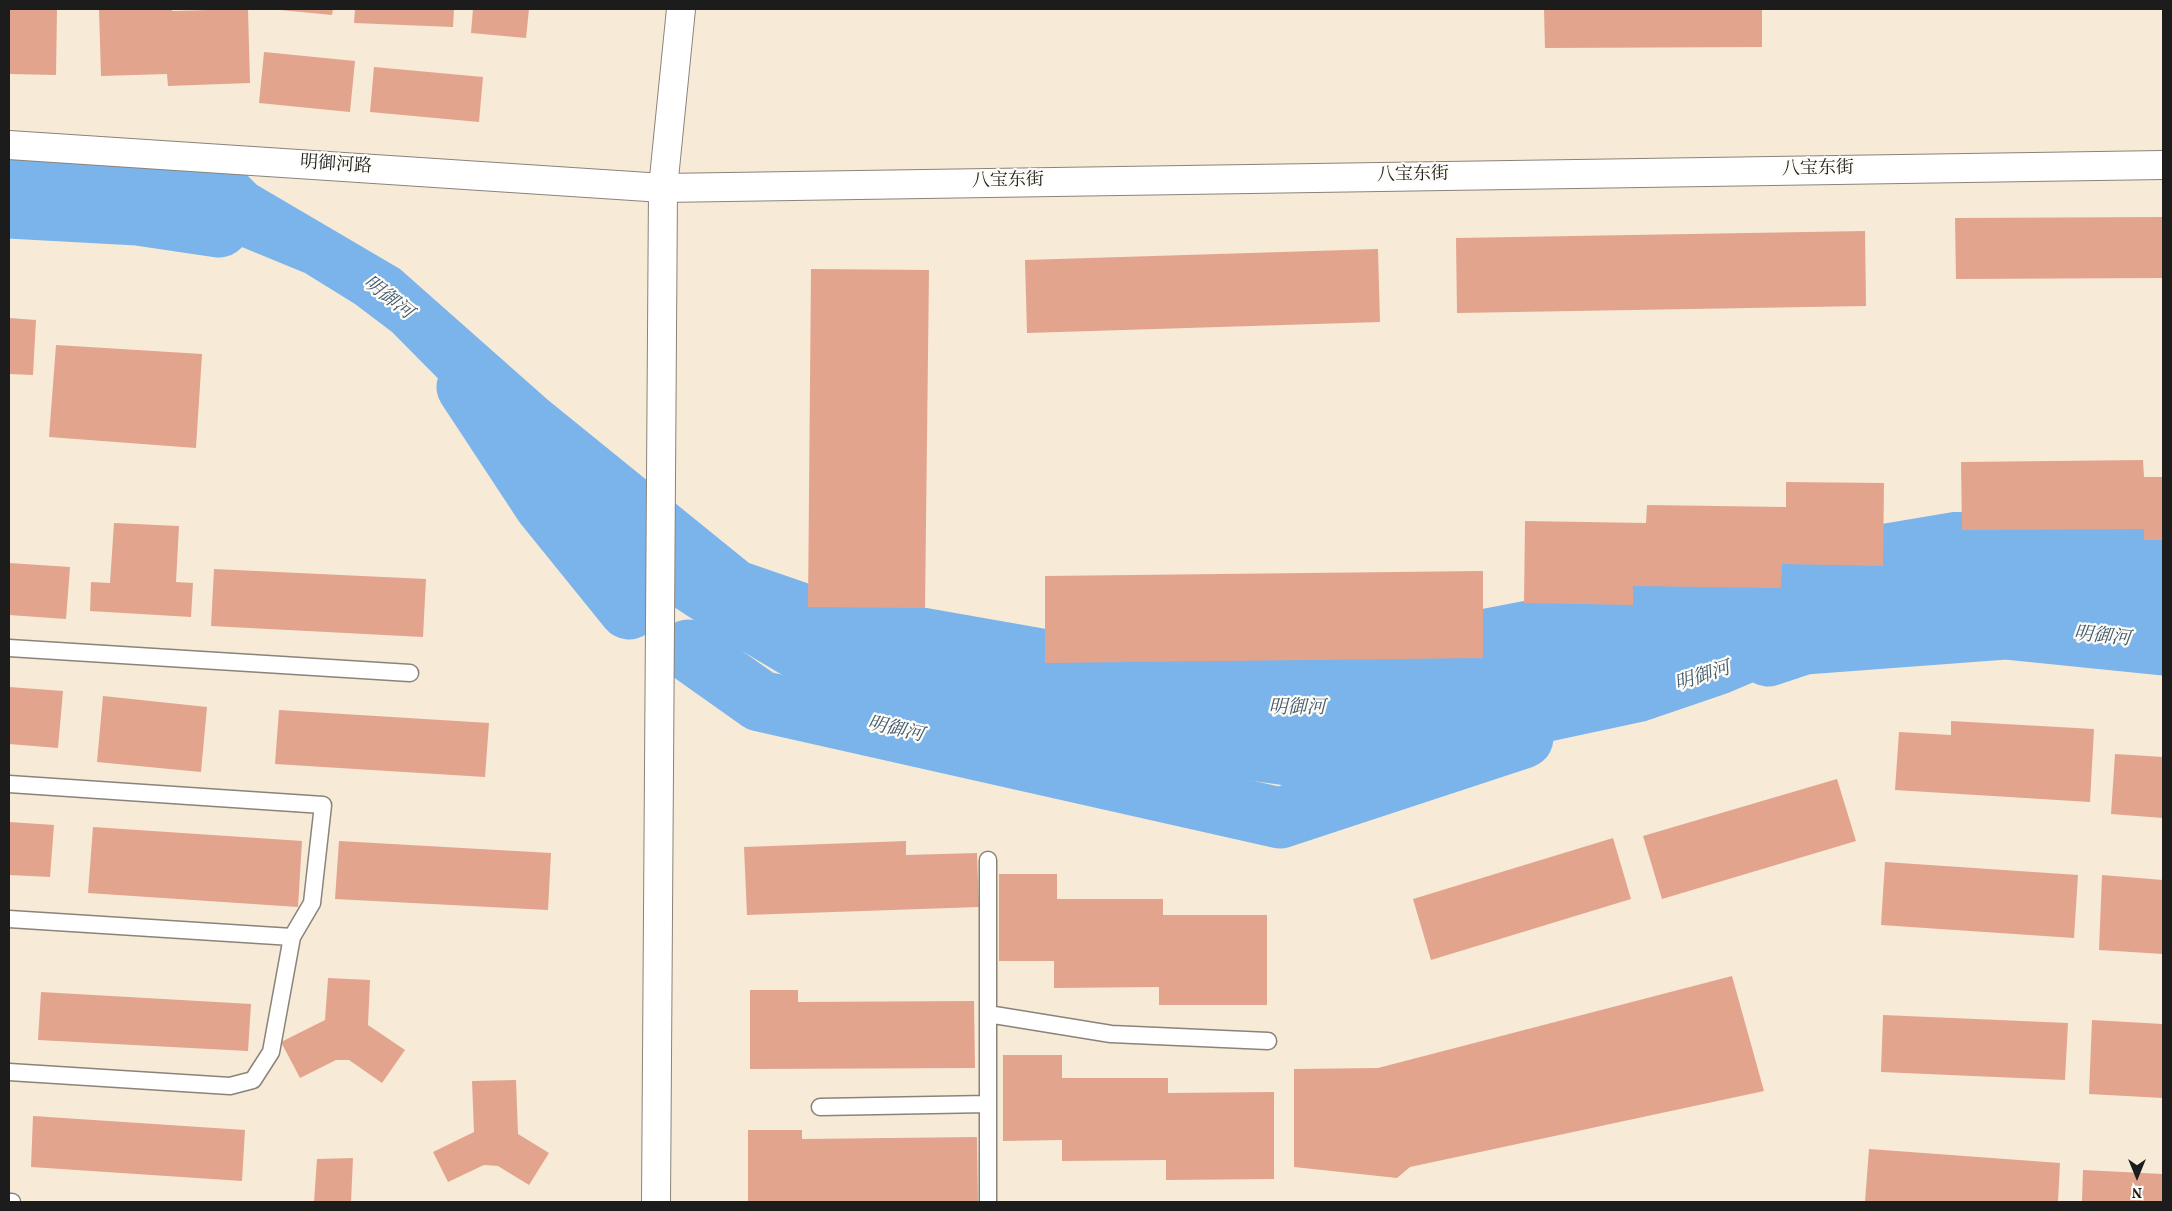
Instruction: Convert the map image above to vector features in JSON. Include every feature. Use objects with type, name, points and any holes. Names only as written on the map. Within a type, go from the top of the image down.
[{"type":"street","points":[[656,1202],[663,188],[681,9]]},
{"type":"street","name":"明御河路","points":[[9,145],[663,188]]},
{"type":"street","name":"八宝东街","points":[[663,188],[2163,164]]},
{"type":"lane","points":[[9,648],[410,673]]},
{"type":"lane","points":[[9,784],[322,805],[312,903],[292,937],[271,1052],[252,1080],[230,1086],[9,1072]]},
{"type":"lane","points":[[988,860],[988,1202]]},
{"type":"lane","points":[[9,919],[292,937]]},
{"type":"lane","points":[[988,1014],[1111,1034],[1268,1041]]},
{"type":"lane","points":[[820,1106],[988,1104]]},
{"type":"water","name":"明御河","points":[[9,139],[242,170],[257,185],[400,269],[548,400],[749,563],[830,591],[1126,643],[1362,632],[1576,591],[1751,546],[1953,512],[2068,512],[2163,526],[2163,645],[2062,624],[1958,616],[1876,630],[1728,693],[1646,721],[1366,781],[1289,786],[1027,749],[833,697],[789,679],[737,648],[603,561],[556,516],[505,446],[392,332],[355,304],[305,273],[181,222],[90,207],[9,203]]},
{"type":"building","points":[[9,9],[57,9],[56,75],[9,74]]},
{"type":"building","points":[[99,9],[172,9],[172,11],[248,9],[250,83],[168,86],[167,74],[101,76]]},
{"type":"building","points":[[270,9],[333,9],[332,15]]},
{"type":"building","points":[[355,9],[454,9],[453,27],[354,23]]},
{"type":"building","points":[[473,9],[529,9],[526,38],[471,33]]},
{"type":"building","points":[[1544,9],[1762,9],[1762,47],[1545,48]]},
{"type":"building","points":[[264,52],[355,61],[350,112],[259,103]]},
{"type":"building","points":[[374,67],[483,77],[479,122],[370,112]]},
{"type":"building","points":[[2163,217],[2163,278],[1956,279],[1955,218]]},
{"type":"building","points":[[1865,231],[1866,306],[1457,313],[1456,238]]},
{"type":"building","points":[[1378,249],[1380,322],[1027,333],[1025,260]]},
{"type":"building","points":[[811,269],[929,270],[925,608],[808,607]]},
{"type":"building","points":[[9,318],[36,320],[33,375],[9,374]]},
{"type":"building","points":[[56,345],[202,354],[196,448],[49,437]]},
{"type":"building","points":[[2143,460],[2144,477],[2163,477],[2163,540],[2144,540],[2144,529],[1962,530],[1961,462]]},
{"type":"building","points":[[1786,482],[1884,483],[1883,566],[1782,564],[1781,588],[1633,586],[1633,605],[1524,603],[1525,521],[1646,523],[1647,505],[1786,507]]},
{"type":"building","points":[[114,523],[179,526],[176,582],[193,583],[191,617],[90,611],[91,582],[110,583]]},
{"type":"building","points":[[9,563],[70,567],[66,619],[9,615]]},
{"type":"building","points":[[214,569],[426,579],[423,637],[211,626]]},
{"type":"building","points":[[1483,571],[1483,658],[1045,663],[1045,576]]},
{"type":"building","points":[[9,687],[63,691],[58,748],[9,744]]},
{"type":"building","points":[[103,696],[207,707],[201,772],[97,762]]},
{"type":"building","points":[[279,710],[489,723],[485,777],[275,764]]},
{"type":"building","points":[[1951,721],[2094,729],[2090,802],[1895,790],[1899,732],[1951,735]]},
{"type":"building","points":[[2115,754],[2163,757],[2163,818],[2111,814]]},
{"type":"building","points":[[1837,779],[1856,841],[1662,899],[1643,836]]},
{"type":"building","points":[[9,822],[54,825],[50,877],[9,875]]},
{"type":"building","points":[[93,827],[302,841],[298,907],[88,893]]},
{"type":"building","points":[[1613,838],[1631,899],[1431,960],[1413,899]]},
{"type":"building","points":[[339,841],[551,853],[548,910],[335,899]]},
{"type":"building","points":[[906,841],[906,855],[977,853],[979,907],[747,915],[744,847]]},
{"type":"building","points":[[1885,862],[2078,875],[2074,938],[1881,925]]},
{"type":"building","points":[[999,874],[1057,874],[1057,899],[1163,899],[1163,915],[1267,915],[1267,1005],[1159,1005],[1159,987],[1054,988],[1054,961],[999,961]]},
{"type":"building","points":[[2102,875],[2163,880],[2163,954],[2099,950]]},
{"type":"building","points":[[1732,976],[1764,1091],[1410,1167],[1397,1178],[1294,1167],[1294,1069],[1378,1068]]},
{"type":"building","points":[[328,978],[370,980],[368,1025],[405,1050],[382,1083],[349,1060],[336,1060],[300,1078],[281,1042],[325,1020]]},
{"type":"building","points":[[750,990],[798,990],[798,1002],[974,1001],[975,1068],[750,1069]]},
{"type":"building","points":[[41,992],[251,1004],[248,1051],[38,1040]]},
{"type":"building","points":[[1883,1015],[2068,1023],[2065,1080],[1881,1072]]},
{"type":"building","points":[[2092,1020],[2163,1024],[2163,1098],[2089,1094]]},
{"type":"building","points":[[1003,1055],[1062,1055],[1062,1078],[1168,1078],[1168,1093],[1274,1092],[1274,1179],[1166,1180],[1166,1160],[1062,1161],[1062,1140],[1003,1141]]},
{"type":"building","points":[[516,1080],[518,1134],[549,1153],[529,1185],[498,1166],[484,1165],[448,1182],[433,1152],[474,1132],[472,1081]]},
{"type":"building","points":[[33,1116],[245,1130],[242,1181],[31,1167]]},
{"type":"building","points":[[748,1130],[802,1130],[802,1139],[977,1137],[978,1202],[748,1202]]},
{"type":"building","points":[[1869,1149],[2060,1163],[2058,1202],[1865,1202]]},
{"type":"building","points":[[353,1158],[351,1202],[314,1202],[317,1159]]},
{"type":"building","points":[[2083,1170],[2163,1174],[2163,1202],[2082,1202]]},
{"type":"waterway","name":"明御河","points":[[9,208],[138,215],[219,227]]},
{"type":"waterway","name":"明御河","points":[[467,387],[544,504],[629,609]]},
{"type":"waterway","name":"明御河","points":[[1768,656],[1804,644],[2005,629],[2163,645]]},
{"type":"waterway","name":"明御河","points":[[688,650],[760,701],[1280,818],[1523,738]]}]
